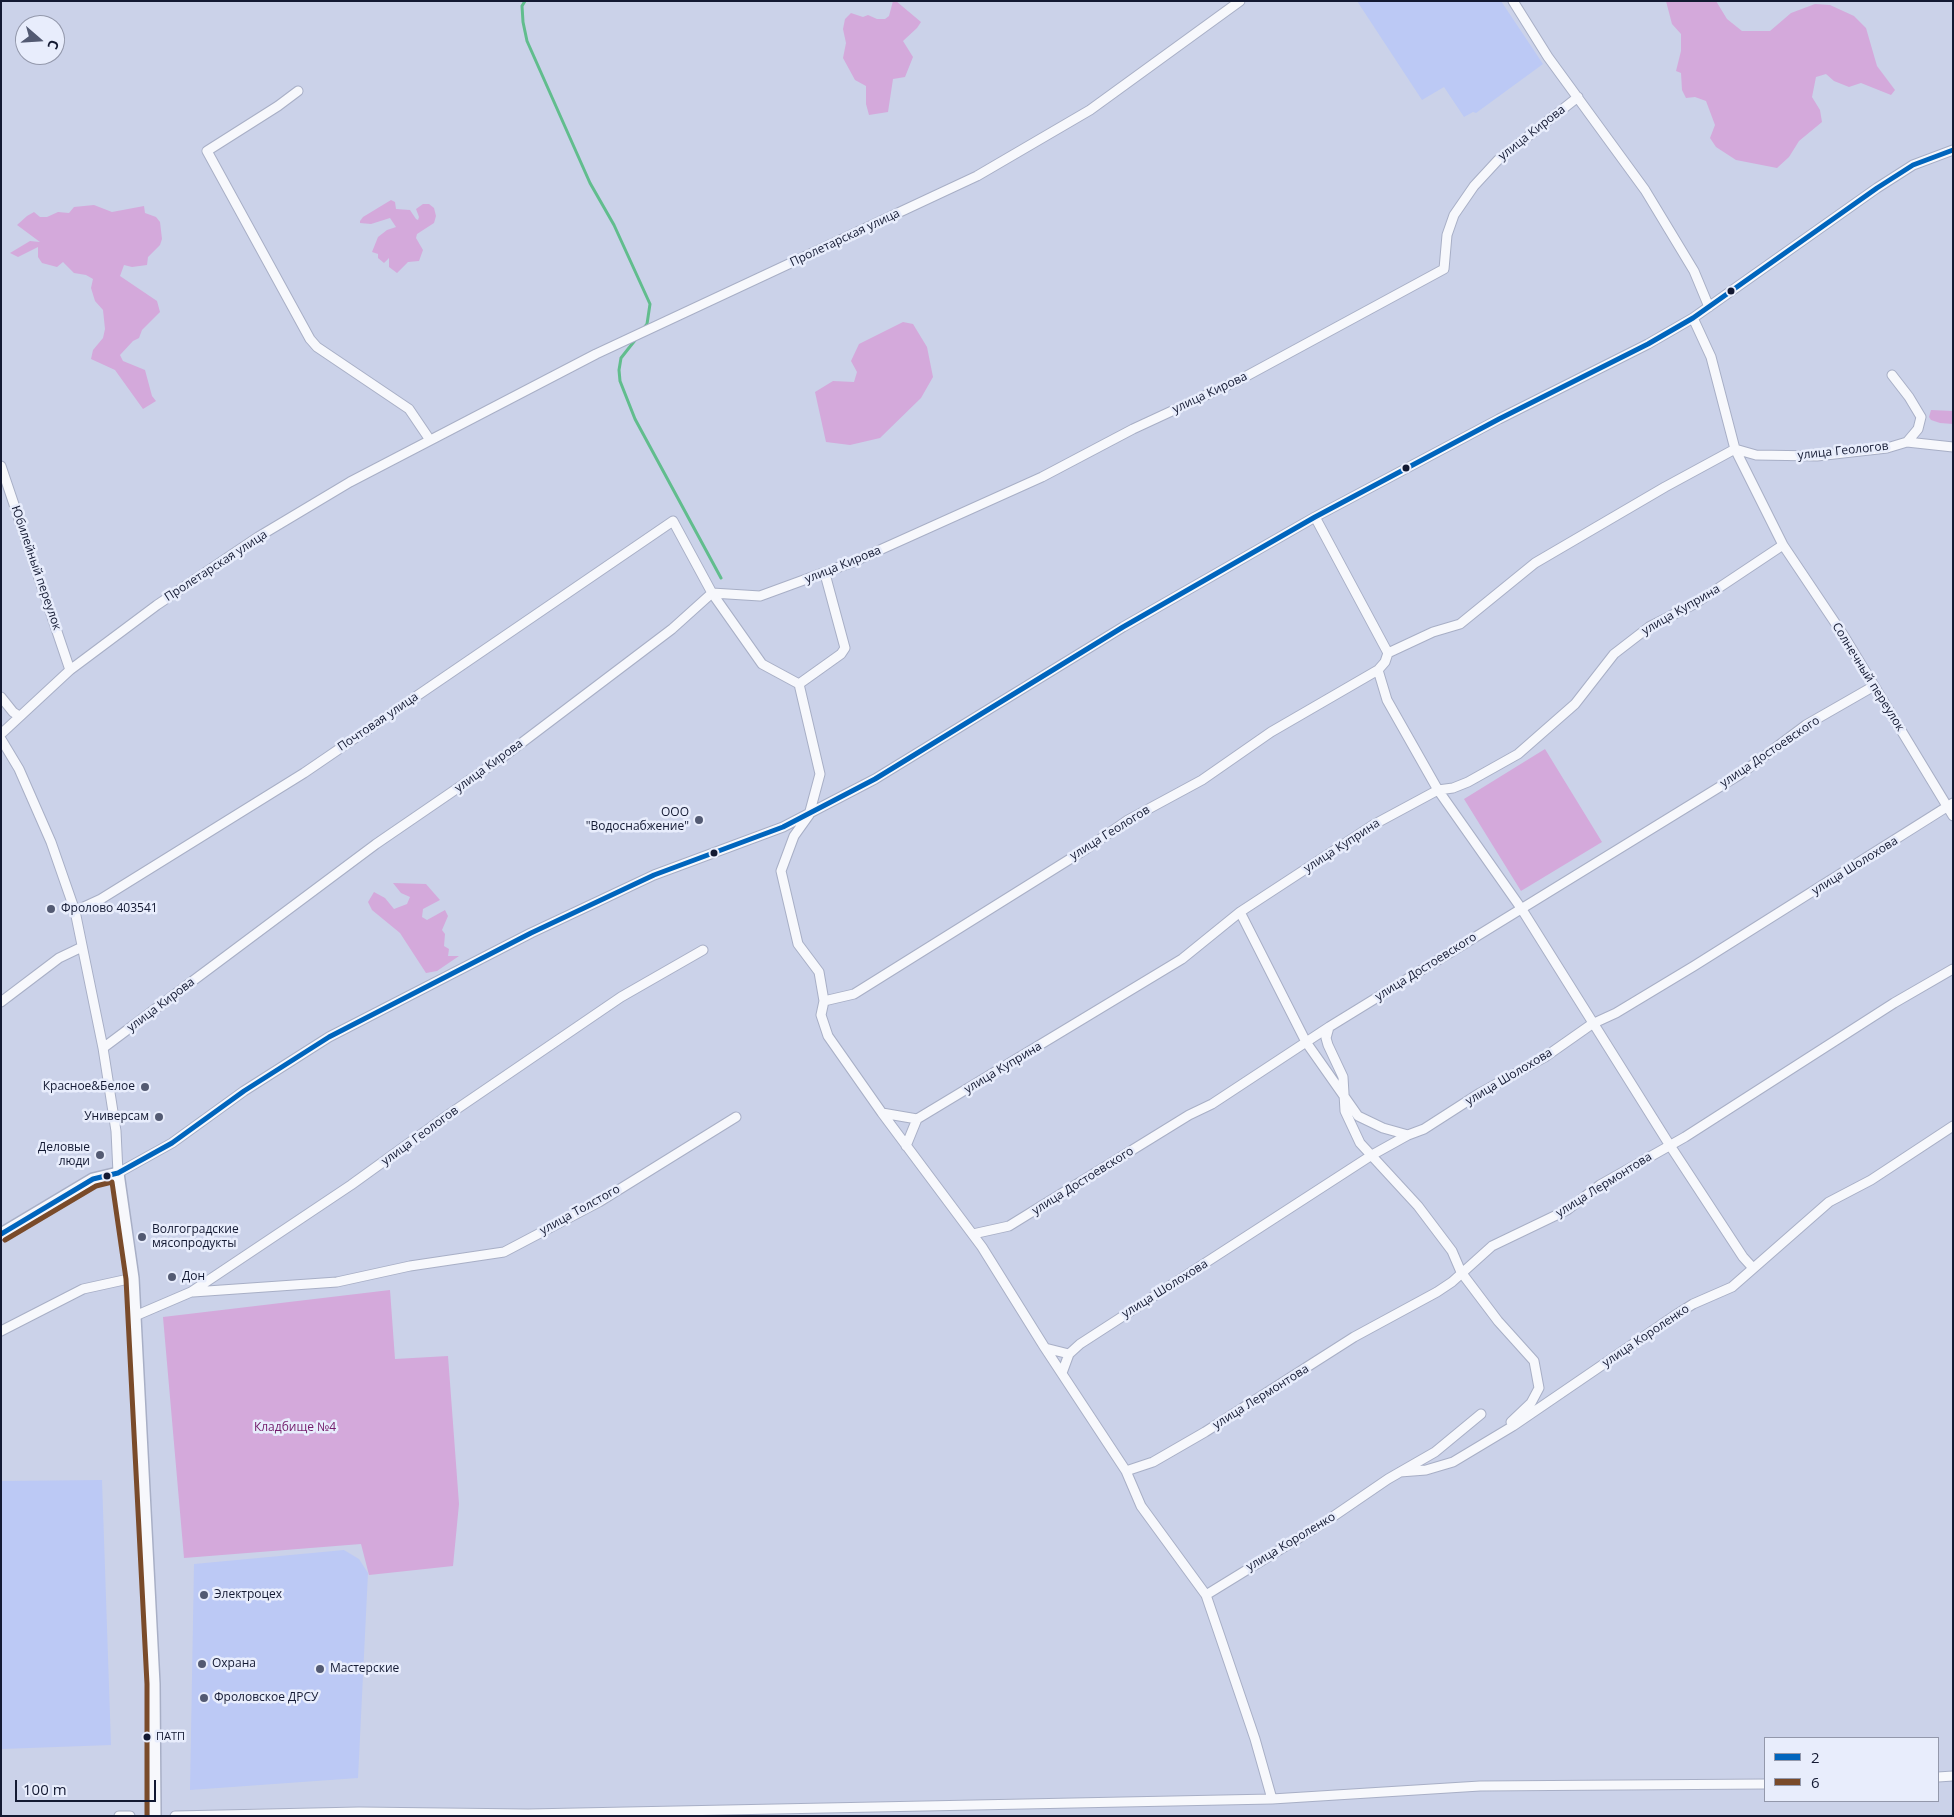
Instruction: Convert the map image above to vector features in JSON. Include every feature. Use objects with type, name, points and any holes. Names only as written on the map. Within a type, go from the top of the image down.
[{"type":"street","name":"Пролетарская улица","points":[[1,734],[70,670],[157,605],[258,537],[350,482],[646,330],[728,294],[977,176],[1090,110],[1240,1]]},
{"type":"street","points":[[1513,1],[1548,56],[1645,190],[1694,271],[1709,307]]},
{"type":"street","points":[[298,91],[278,106],[206,151],[310,339],[317,347],[408,409],[430,440]]},
{"type":"street","name":"улица Кирова","points":[[103,1048],[376,844],[503,757],[672,629],[712,593],[760,596],[825,574],[1042,477],[1133,429],[1241,379],[1444,269],[1447,235],[1454,215],[1474,186],[1498,160],[1578,97]]},
{"type":"street","points":[[1,1234],[93,1179],[118,1172],[172,1143],[244,1091],[329,1037],[531,933],[654,875],[783,827],[875,778],[1123,627],[1315,517],[1499,419],[1648,344],[1693,318],[1877,188],[1913,165],[1953,150]]},
{"type":"street","name":"Солнечный переулок","points":[[1693,318],[1711,357],[1735,449],[1783,545],[1950,805],[1953,816]]},
{"type":"street","name":"улица Геологов","points":[[1892,375],[1921,417],[1918,429],[1906,442]]},
{"type":"street","name":"улица Геологов","points":[[1735,449],[1756,455],[1816,456],[1887,448],[1906,442],[1953,447]]},
{"type":"street","points":[[1315,517],[1388,653],[1433,632],[1460,624],[1535,563],[1665,487],[1735,449]]},
{"type":"street","name":"Юбилейный переулок","points":[[1,466],[70,670]]},
{"type":"street","name":"Почтовая улица","points":[[75,911],[101,900],[304,773],[672,522],[712,593]]},
{"type":"street","name":"улица Куприна","points":[[917,1119],[1182,959],[1240,912],[1373,826],[1438,790],[1453,788],[1468,782],[1518,754],[1575,704],[1614,654],[1642,632],[1696,603],[1783,545]]},
{"type":"street","points":[[799,684],[841,654],[845,648],[825,574]]},
{"type":"street","points":[[712,593],[762,664],[799,684],[820,774],[809,814],[794,836],[781,871],[798,944],[819,972],[824,1001],[821,1015],[828,1036],[906,1146],[973,1234],[1126,1472],[1141,1506],[1206,1595],[1255,1739],[1272,1799]]},
{"type":"street","name":"улица Геологов","points":[[824,1001],[854,994],[1086,849],[1128,820],[1202,780],[1271,732],[1378,670],[1386,662],[1388,653]]},
{"type":"street","points":[[1378,670],[1387,700],[1438,790],[1521,908],[1669,1144],[1743,1257],[1753,1268]]},
{"type":"street","name":"улица Достоевского","points":[[973,1234],[1009,1226],[1189,1115],[1212,1104],[1329,1026],[1739,774],[1806,726],[1874,686]]},
{"type":"street","points":[[1,697],[13,712],[19,716]]},
{"type":"street","points":[[1,739],[19,769],[51,842],[75,911],[103,1048],[116,1131],[118,1172],[133,1278],[154,1684],[155,1816]]},
{"type":"street","name":"улица Шолохова","points":[[1069,1354],[1080,1344],[1372,1155],[1408,1135],[1424,1129],[1480,1093],[1545,1057],[1592,1024],[1616,1013],[1884,848],[1950,805]]},
{"type":"street","points":[[783,827],[792,828],[794,836]]},
{"type":"street","points":[[1240,912],[1306,1042],[1358,1116],[1383,1128],[1408,1135]]},
{"type":"street","points":[[1,1002],[59,958],[82,947]]},
{"type":"street","name":"улица Геологов","points":[[134,1316],[191,1292],[351,1185],[464,1104],[621,997],[703,950]]},
{"type":"street","name":"улица Лермонтова","points":[[1126,1472],[1153,1462],[1205,1432],[1354,1337],[1437,1292],[1452,1282],[1492,1246],[1567,1210],[1600,1185],[1669,1144],[1685,1137],[1894,1003],[1953,969]]},
{"type":"street","points":[[1329,1026],[1328,1045],[1343,1077],[1342,1094],[1345,1111],[1360,1143],[1418,1206],[1452,1251],[1461,1272],[1498,1321],[1534,1361],[1539,1388],[1531,1403],[1518,1417],[1492,1437]]},
{"type":"street","points":[[882,1113],[917,1119],[906,1146]]},
{"type":"street","name":"улица Толстого","points":[[191,1292],[338,1282],[410,1266],[504,1252],[599,1202],[736,1117]]},
{"type":"street","name":"улица Короленко","points":[[1400,1472],[1426,1470],[1453,1462],[1539,1410],[1680,1312],[1732,1287],[1829,1202],[1872,1180],[1953,1126]]},
{"type":"street","points":[[1,1331],[83,1289],[133,1278]]},
{"type":"street","points":[[1046,1348],[1069,1354],[1062,1373]]},
{"type":"street","name":"улица Короленко","points":[[1206,1595],[1328,1520],[1400,1472],[1435,1452],[1481,1414]]},
{"type":"street","points":[[1939,1777],[1953,1776]]},
{"type":"street","points":[[175,1816],[359,1812],[528,1814],[1272,1799],[1480,1786],[1764,1784]]},
{"type":"street","points":[[119,1816],[130,1816]]},
{"type":"shaded area","points":[[1357,1],[1501,1],[1543,64],[1476,113],[1473,112],[1464,117],[1444,87],[1422,100]]},
{"type":"shaded area","points":[[102,1480],[111,1745],[1,1749],[1,1481]]},
{"type":"shaded area","name":"Фроловское ДРСУ","points":[[344,1550],[359,1559],[368,1573],[358,1778],[190,1790],[194,1564]]},
{"type":"green space","points":[[893,1],[896,1],[921,22],[903,41],[913,57],[905,77],[893,79],[888,112],[869,115],[866,104],[866,86],[855,80],[843,58],[846,43],[843,29],[845,19],[851,13],[863,17],[868,15],[877,19],[885,19],[889,16]]},
{"type":"green space","points":[[1666,1],[1716,1],[1727,19],[1742,31],[1770,31],[1791,13],[1815,4],[1830,5],[1854,16],[1866,28],[1877,66],[1895,90],[1891,95],[1861,83],[1849,87],[1834,81],[1826,74],[1816,77],[1812,97],[1820,110],[1822,122],[1799,141],[1789,157],[1777,168],[1736,160],[1716,147],[1710,138],[1715,125],[1706,101],[1695,97],[1686,98],[1682,90],[1681,73],[1676,71],[1681,51],[1681,34],[1672,24]]},
{"type":"green space","points":[[391,200],[395,202],[396,209],[410,210],[418,220],[419,217],[416,209],[423,204],[429,204],[434,208],[436,216],[434,223],[417,234],[416,238],[423,250],[419,261],[408,262],[397,273],[389,267],[389,258],[384,263],[378,258],[378,254],[372,252],[378,237],[387,230],[396,227],[390,218],[371,224],[360,223],[363,217]]},
{"type":"green space","points":[[94,205],[112,212],[144,206],[145,213],[156,217],[160,222],[162,239],[160,245],[148,257],[147,265],[132,267],[124,265],[120,276],[157,301],[160,312],[142,330],[139,338],[133,341],[120,355],[123,361],[145,370],[152,396],[156,401],[143,409],[115,370],[91,359],[93,350],[103,338],[105,329],[103,310],[95,301],[91,288],[93,279],[86,275],[74,273],[63,262],[57,267],[42,263],[38,257],[38,247],[18,257],[10,253],[30,241],[40,242],[17,225],[34,212],[40,217],[47,217],[58,212],[69,213],[74,207]]},
{"type":"green space","points":[[903,322],[913,324],[927,347],[933,377],[921,398],[880,438],[850,445],[826,442],[815,392],[833,381],[854,382],[857,372],[851,361],[859,344]]},
{"type":"green space","points":[[1931,410],[1953,411],[1953,424],[1931,420],[1929,417]]},
{"type":"green space","points":[[1545,749],[1602,842],[1521,891],[1464,799]]},
{"type":"green space","points":[[393,883],[426,884],[440,900],[423,909],[422,917],[427,920],[445,910],[448,916],[442,930],[445,934],[444,946],[449,949],[448,956],[459,956],[437,971],[426,973],[400,933],[372,910],[368,902],[374,892],[385,898],[394,909],[407,904],[410,897],[401,893]]},
{"type":"green space","name":"Кладбище №4","points":[[390,1290],[395,1359],[448,1356],[459,1504],[453,1566],[369,1575],[361,1544],[184,1558],[163,1317]]},
{"type":"waterway","points":[[525,1],[522,6],[527,41],[590,183],[614,225],[650,304],[647,324],[644,328]]},
{"type":"waterway","points":[[636,339],[621,358],[620,381],[635,419],[721,578]]},
{"type":"transit line","name":"2","points":[[1,1234],[93,1179],[118,1173],[172,1143],[244,1091],[329,1037],[531,933],[654,875],[783,827],[875,779],[1123,627],[1315,517],[1499,419],[1648,344],[1693,318],[1877,188],[1913,165],[1953,150]]},
{"type":"transit line","name":"6","points":[[5,1240],[96,1186],[112,1182],[126,1279],[147,1684],[147,1816]]},
{"type":"place","name":"ООО \"Водоснабжение\"","points":[[699,820]]},
{"type":"place","name":"Фролово 403541","points":[[51,909]]},
{"type":"place","name":"Красное&Белое","points":[[145,1087]]},
{"type":"place","name":"Универсам","points":[[159,1117]]},
{"type":"place","name":"Деловые люди","points":[[100,1155]]},
{"type":"place","name":"Волгоградские мясопродукты","points":[[142,1237]]},
{"type":"place","name":"Дон","points":[[172,1277]]},
{"type":"place","name":"Электроцех","points":[[204,1595]]},
{"type":"place","name":"Охрана","points":[[202,1664]]},
{"type":"place","name":"Мастерские","points":[[320,1669]]},
{"type":"place","name":"Фроловское ДРСУ","points":[[204,1698]]},
{"type":"place","name":"ПАТП","points":[[147,1737]]}]
